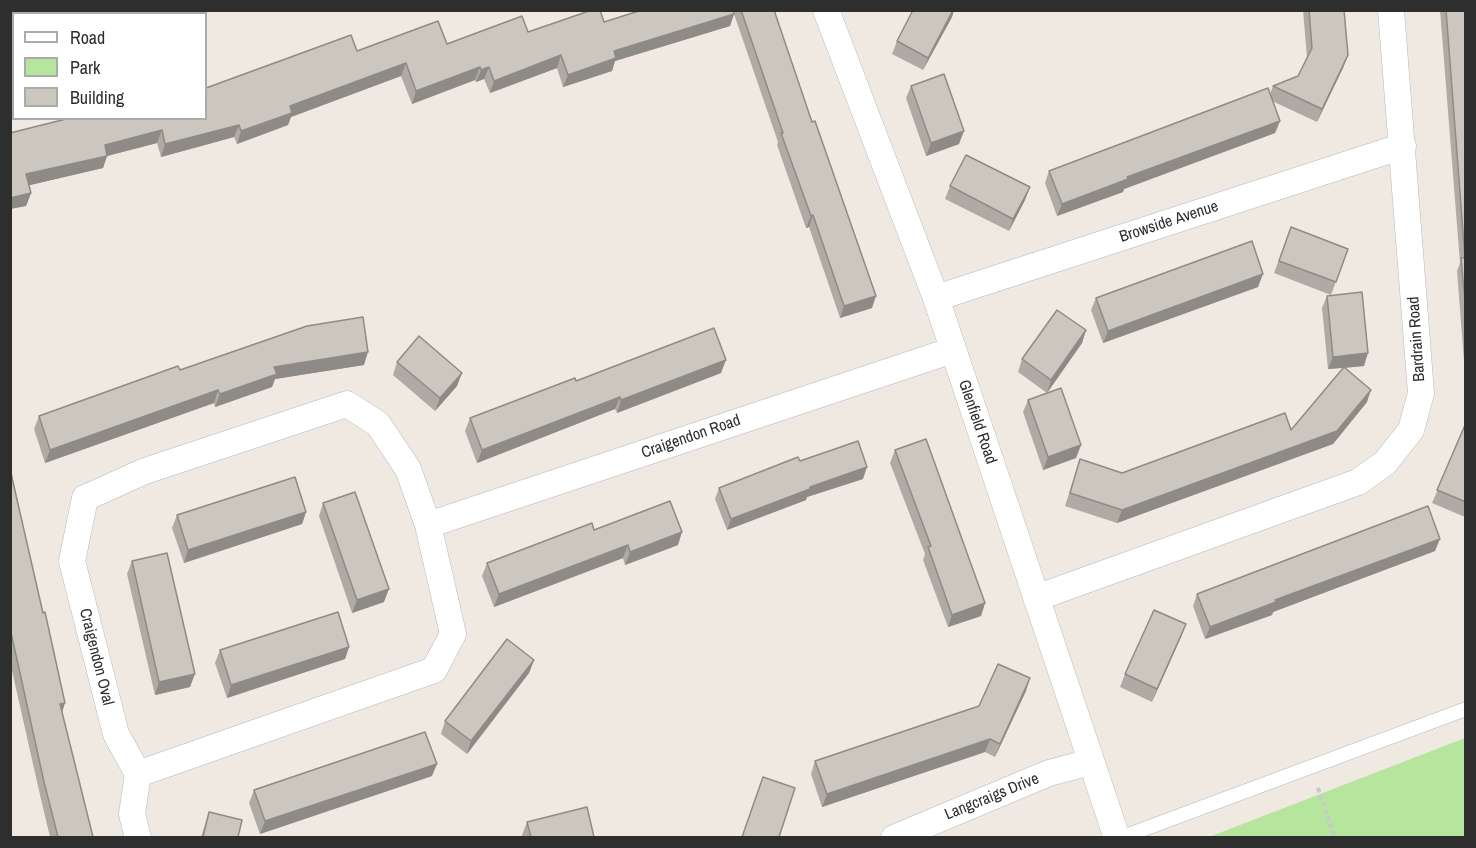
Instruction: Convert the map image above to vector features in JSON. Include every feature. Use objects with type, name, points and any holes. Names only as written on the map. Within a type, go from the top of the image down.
[{"type":"street","name":"Glenfield Road","points":[[826,10],[936,298],[1118,837]]},
{"type":"street","name":"Bardrain Road","points":[[1036,598],[1358,482],[1385,463],[1411,429],[1421,393],[1391,10]]},
{"type":"street","name":"Browside Avenue","points":[[936,298],[1403,146]]},
{"type":"street","name":"Craigendon Road","points":[[428,525],[953,350]]},
{"type":"street","name":"Craigendon Oval","points":[[347,404],[378,424],[408,469],[428,525],[453,634],[434,669],[138,774],[116,734],[72,561],[85,498],[145,471],[347,404]]},
{"type":"street","name":"Langcraigs Drive","points":[[894,837],[1049,773],[1091,762]]},
{"type":"street","points":[[138,774],[132,814],[138,837]]},
{"type":"lane","points":[[1118,837],[1311,768],[1466,709]]},
{"type":"path","points":[[1311,768],[1335,837]]},
{"type":"green space","points":[[1465,738],[1465,837],[1209,837]]},
{"type":"building","points":[[592,10],[600,10],[604,22],[642,10],[733,10],[734,14],[614,51],[616,58],[568,75],[561,55],[494,81],[489,67],[481,70],[480,67],[416,91],[406,63],[290,106],[292,113],[241,131],[239,125],[165,144],[162,130],[105,145],[107,156],[26,174],[31,193],[10,198],[10,133],[62,120],[207,120],[207,88],[351,35],[357,51],[438,21],[447,44],[522,16],[528,32]]},
{"type":"building","points":[[741,10],[774,10],[812,122],[815,121],[876,296],[844,306],[813,215],[811,216],[781,133],[783,133]]},
{"type":"building","points":[[913,10],[953,10],[928,58],[897,41]]},
{"type":"building","points":[[1309,10],[1344,10],[1348,55],[1322,109],[1273,86],[1298,76],[1312,48]]},
{"type":"building","points":[[1446,10],[1466,10],[1466,312],[1461,258],[1465,258]]},
{"type":"building","points":[[944,74],[964,131],[931,143],[911,86]]},
{"type":"building","points":[[1268,88],[1280,121],[1127,177],[1128,179],[1062,204],[1049,171]]},
{"type":"building","points":[[966,155],[1030,187],[1013,219],[950,186]]},
{"type":"building","points":[[1291,227],[1348,249],[1336,282],[1279,261]]},
{"type":"building","points":[[1252,241],[1263,274],[1108,331],[1096,298]]},
{"type":"building","points":[[1362,292],[1368,353],[1333,357],[1327,296]]},
{"type":"building","points":[[1057,310],[1086,330],[1051,380],[1022,359]]},
{"type":"building","points":[[363,317],[368,352],[274,367],[277,374],[220,394],[218,390],[50,450],[39,416],[178,366],[180,370],[307,326]]},
{"type":"building","points":[[714,328],[726,360],[621,400],[620,397],[482,450],[470,418],[575,378],[576,381]]},
{"type":"building","points":[[419,336],[462,373],[440,398],[397,362]]},
{"type":"building","points":[[1344,367],[1371,390],[1337,431],[1122,510],[1070,493],[1080,459],[1122,473],[1285,413],[1291,430]]},
{"type":"building","points":[[1061,388],[1081,445],[1048,457],[1028,400]]},
{"type":"building","points":[[1466,425],[1466,502],[1437,490]]},
{"type":"building","points":[[926,439],[985,603],[952,615],[928,547],[931,546],[895,450]]},
{"type":"building","points":[[858,441],[867,467],[731,519],[719,488],[798,457],[800,461]]},
{"type":"building","points":[[10,469],[65,703],[60,704],[93,837],[58,837],[44,782],[10,628]]},
{"type":"building","points":[[295,477],[306,512],[188,550],[177,515]]},
{"type":"building","points":[[355,492],[389,589],[357,600],[323,503]]},
{"type":"building","points":[[670,501],[682,532],[630,552],[628,545],[499,594],[487,563],[592,523],[594,530]]},
{"type":"building","points":[[1428,506],[1440,539],[1275,600],[1276,602],[1210,627],[1197,594]]},
{"type":"building","points":[[167,553],[195,674],[159,682],[132,561]]},
{"type":"building","points":[[1154,610],[1186,624],[1157,689],[1125,674]]},
{"type":"building","points":[[338,612],[349,647],[231,685],[220,650]]},
{"type":"building","points":[[507,639],[534,660],[471,741],[445,721]]},
{"type":"building","points":[[998,664],[1030,678],[1000,744],[990,739],[827,794],[815,761],[979,706]]},
{"type":"building","points":[[425,732],[437,764],[265,821],[254,790]]},
{"type":"building","points":[[763,777],[795,788],[779,837],[742,837]]},
{"type":"building","points":[[587,807],[594,837],[531,837],[527,822]]},
{"type":"building","points":[[209,812],[242,820],[238,837],[203,837]]}]
